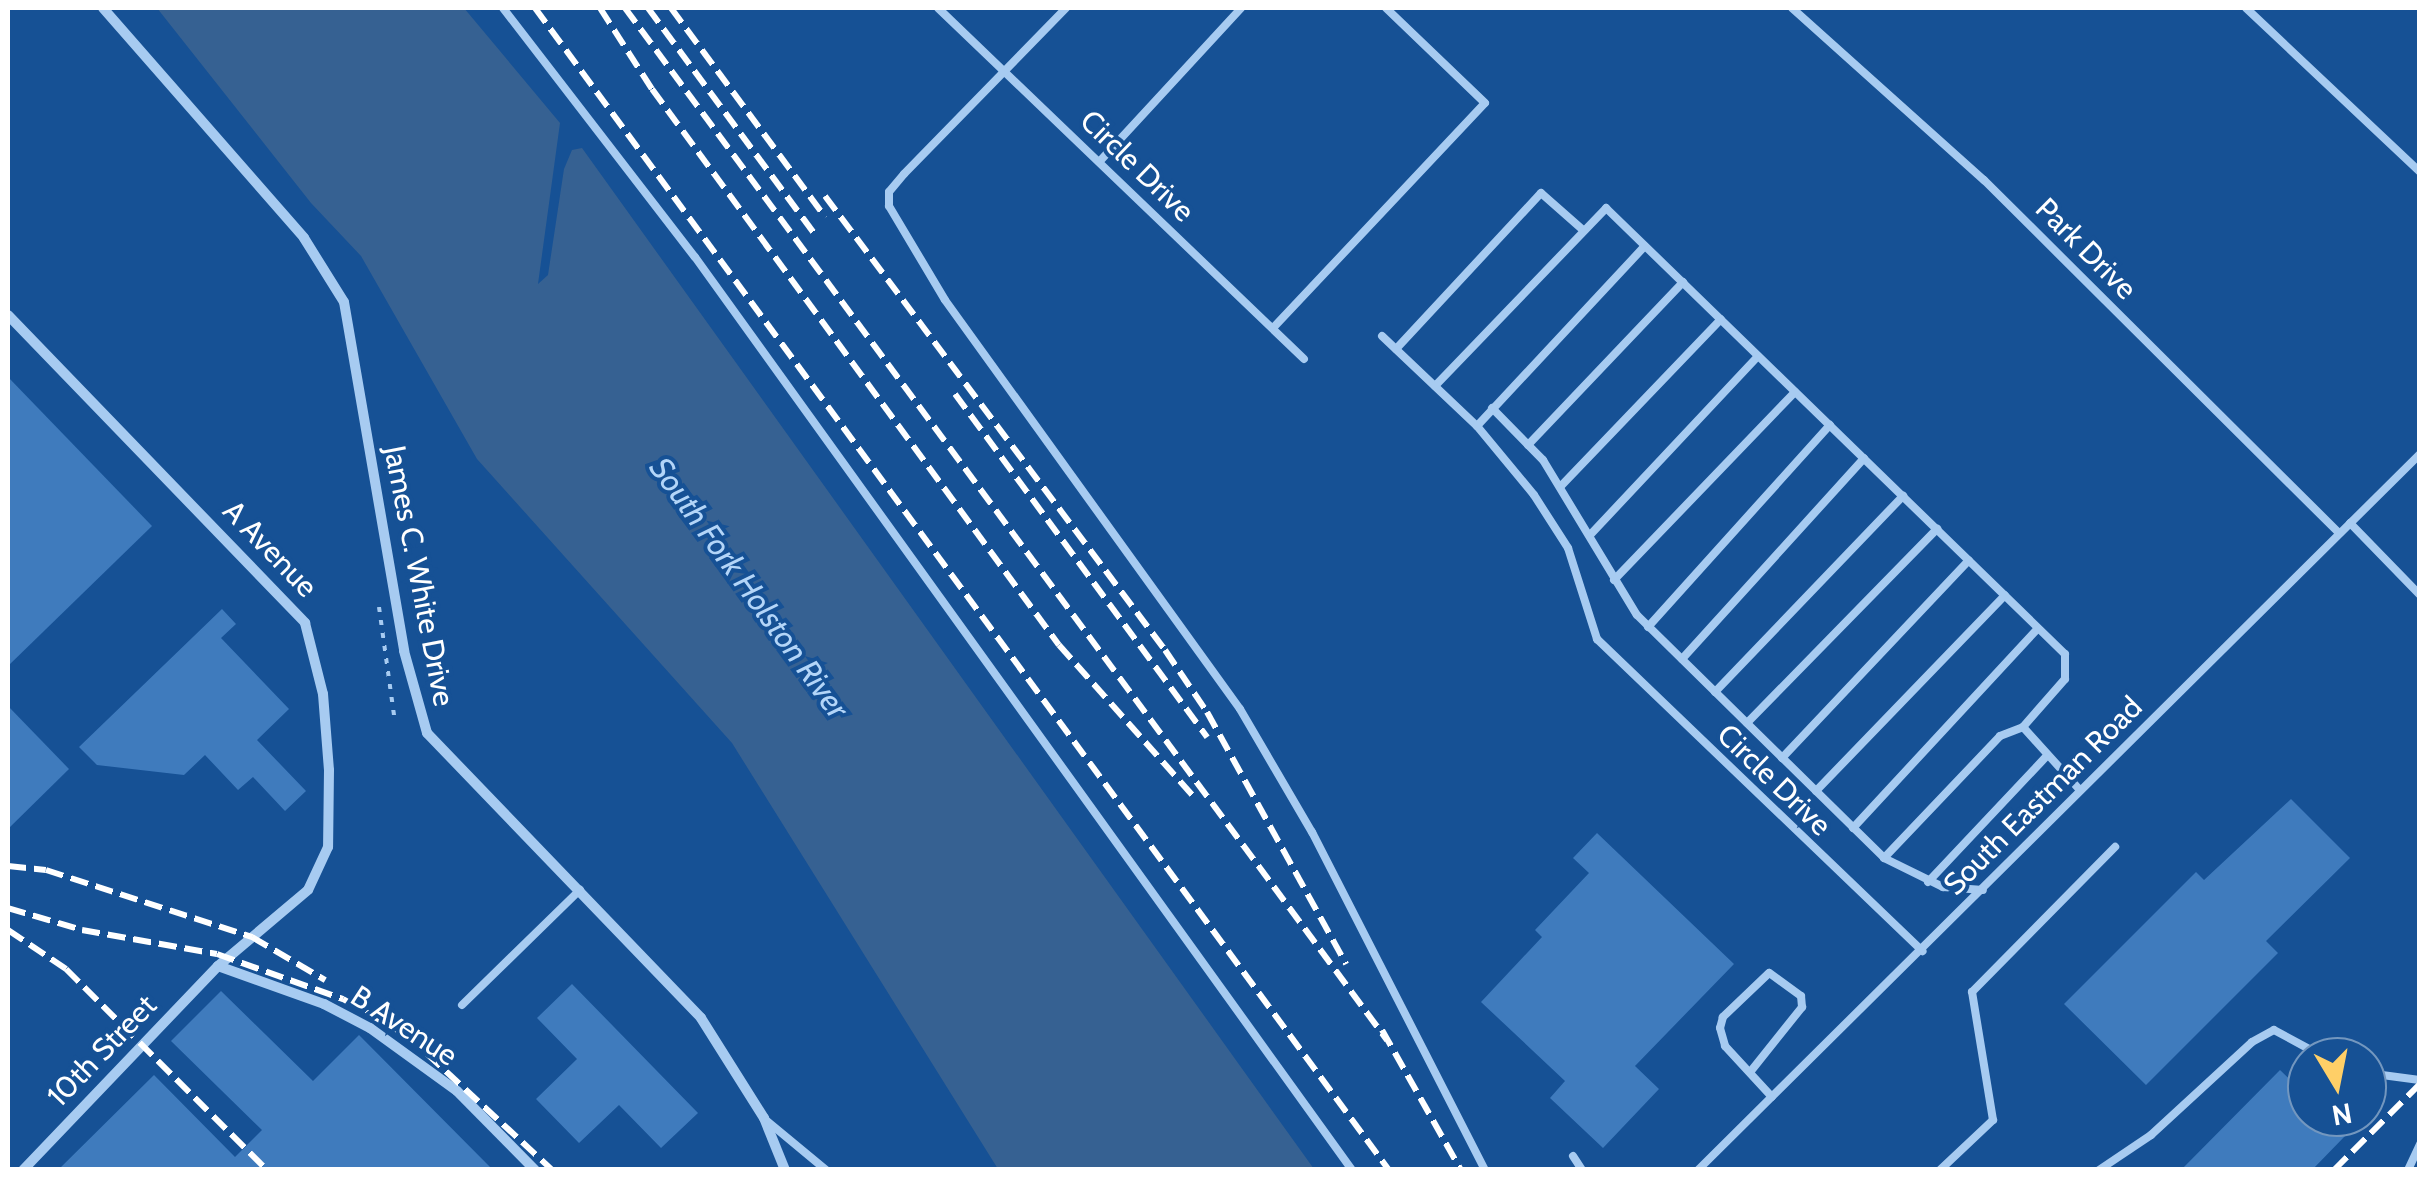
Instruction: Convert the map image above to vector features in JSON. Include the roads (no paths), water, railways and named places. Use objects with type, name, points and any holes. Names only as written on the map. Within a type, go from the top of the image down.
[{"type":"street","name":"James C. White Drive","points":[[102,8],[304,238],[333,280],[350,321],[417,714],[438,748],[701,1018],[764,1118],[784,1170]]},
{"type":"street","name":"A Avenue","points":[[8,315],[285,596],[310,637],[323,694],[328,770],[322,871],[218,966]]},
{"type":"street","name":"10th Street","points":[[23,1170],[218,966]]},
{"type":"street","name":"B Avenue","points":[[218,966],[324,1004],[370,1028],[457,1092],[536,1170]]},
{"type":"lane","points":[[503,8],[683,241],[1352,1170]]},
{"type":"lane","name":"Circle Drive","points":[[938,8],[1304,358]]},
{"type":"lane","points":[[1066,8],[889,192],[889,206],[945,300],[1240,708],[1312,832],[1485,1170]]},
{"type":"lane","points":[[1100,161],[1241,8]]},
{"type":"lane","points":[[1273,328],[1485,103],[1386,8]]},
{"type":"lane","name":"Park Drive","points":[[1792,8],[1984,180],[2339,534]]},
{"type":"lane","points":[[2246,8],[2420,172]]},
{"type":"lane","points":[[1396,349],[1541,194],[1583,230]]},
{"type":"lane","points":[[1435,386],[1606,208],[2065,654],[2070,670],[2023,727],[2000,736],[1884,858]]},
{"type":"lane","points":[[1382,336],[1476,426],[1645,246]]},
{"type":"lane","points":[[1528,445],[1683,282]]},
{"type":"lane","points":[[1560,486],[1721,319]]},
{"type":"lane","points":[[1591,534],[1758,356]]},
{"type":"lane","points":[[1614,580],[1796,392]]},
{"type":"lane","points":[[1492,408],[1560,486],[1614,580],[1648,626],[1816,792],[1884,858],[1928,882],[1982,890]]},
{"type":"lane","points":[[1648,626],[1830,425]]},
{"type":"lane","name":"Circle Drive","points":[[1476,426],[1534,494],[1568,548],[1596,639],[1922,952]]},
{"type":"lane","name":"South Eastman Road","points":[[1698,1170],[2420,454]]},
{"type":"lane","points":[[1682,659],[1864,458]]},
{"type":"lane","points":[[1715,692],[1903,496]]},
{"type":"lane","points":[[2350,523],[2420,595]]},
{"type":"lane","points":[[1746,723],[1937,529]]},
{"type":"lane","points":[[1782,758],[1969,560]]},
{"type":"lane","points":[[1816,792],[2005,595]]},
{"type":"lane","points":[[1853,828],[2038,628]]},
{"type":"lane","points":[[2023,727],[2046,757],[2080,790]]},
{"type":"lane","points":[[1928,882],[2046,757]]},
{"type":"lane","points":[[1940,1170],[1992,1120],[1972,992],[2116,847]]},
{"type":"lane","points":[[462,1005],[580,890]]},
{"type":"lane","points":[[1751,1072],[1802,1007],[1800,996],[1769,972],[1723,1016],[1720,1028],[1725,1046],[1772,1097]]},
{"type":"lane","points":[[2100,1170],[2150,1134],[2252,1042],[2274,1030],[2287,1037]]},
{"type":"lane","points":[[2387,1076],[2420,1080]]},
{"type":"lane","points":[[764,1118],[826,1170]]},
{"type":"lane","points":[[2408,1170],[2420,1144]]},
{"type":"lane","points":[[1573,1156],[1582,1170]]},
{"type":"water","name":"South Fork Holston River","points":[[157,8],[464,8],[560,123],[538,284],[548,275],[564,169],[572,150],[582,148],[1314,1169],[998,1169],[732,743],[477,459],[361,256],[311,203]]},
{"type":"railway","points":[[535,8],[1389,1170]]},
{"type":"railway","points":[[600,8],[652,89],[1059,645],[1195,798]]},
{"type":"railway","points":[[625,8],[1387,1040]]},
{"type":"railway","points":[[648,8],[817,237]]},
{"type":"railway","points":[[671,8],[825,217]]},
{"type":"railway","points":[[825,196],[1165,650],[1207,712],[1346,964]]},
{"type":"railway","points":[[955,394],[1207,737]]},
{"type":"railway","points":[[8,866],[46,870],[252,937],[325,980]]},
{"type":"railway","points":[[8,908],[82,930],[217,954],[343,999],[408,1036],[552,1170]]},
{"type":"railway","points":[[8,930],[66,969],[267,1170]]},
{"type":"railway","points":[[1382,1030],[1461,1170]]},
{"type":"railway","points":[[2334,1170],[2420,1084]]}]
